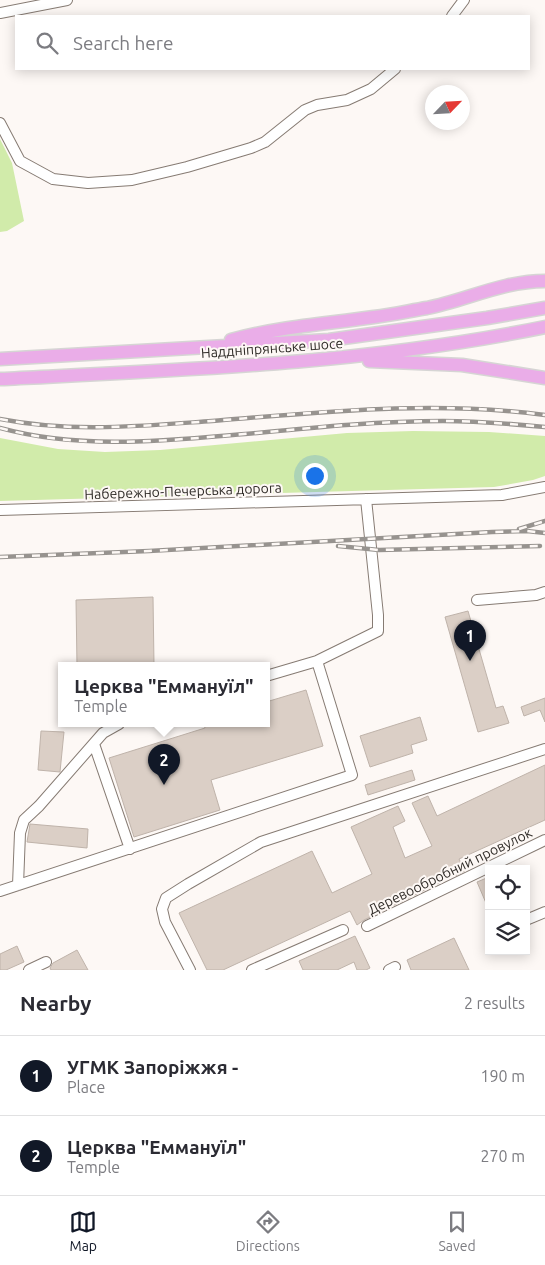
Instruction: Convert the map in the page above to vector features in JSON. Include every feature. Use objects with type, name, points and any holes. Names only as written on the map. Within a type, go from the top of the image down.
[{"type":"main road","points":[[204,348],[255,334],[430,307],[502,286],[529,281],[545,281]]},
{"type":"main road","name":"Наддніпрянське шосе","points":[[0,359],[329,340],[545,308]]},
{"type":"main road","name":"Наддніпрянське шосе","points":[[0,379],[331,360],[429,347],[545,327]]},
{"type":"main road","points":[[331,360],[462,364],[545,378]]},
{"type":"street","points":[[0,13],[67,0]]},
{"type":"street","points":[[453,15],[464,0]]},
{"type":"street","points":[[0,123],[20,161],[53,179],[88,183],[132,180],[187,167],[251,148],[265,142],[305,110],[317,105],[347,100],[371,89],[394,70]]},
{"type":"street","name":"Набережно-Печерська дорога","points":[[0,510],[502,495],[545,487]]},
{"type":"street","points":[[270,675],[318,661],[378,630],[366,500]]},
{"type":"street","points":[[477,600],[536,595],[545,592]]},
{"type":"street","points":[[0,891],[352,775],[318,661]]},
{"type":"street","points":[[18,885],[20,833],[24,820],[39,806],[103,733],[114,727]]},
{"type":"street","points":[[94,744],[130,849]]},
{"type":"street","points":[[190,970],[165,922],[162,909],[166,898],[188,884],[262,842],[545,749]]},
{"type":"street","name":"Деревообробний провулок","points":[[366,926],[545,840]]},
{"type":"street","points":[[530,918],[545,912]]},
{"type":"street","points":[[252,970],[344,930]]},
{"type":"street","points":[[29,970],[46,962]]},
{"type":"green space","points":[[0,139],[12,163],[24,221],[7,231],[0,232]]},
{"type":"green space","points":[[413,431],[489,432],[545,436],[545,476],[494,487],[0,501],[0,438],[58,449],[105,452],[160,450],[347,433]]},
{"type":"building","points":[[153,597],[154,662],[77,662],[76,600]]},
{"type":"building","points":[[468,611],[496,708],[503,706],[509,723],[478,732],[445,617]]},
{"type":"building","points":[[306,690],[323,746],[211,780],[220,810],[134,837],[109,758],[205,727],[270,727],[270,701]]},
{"type":"building","points":[[545,698],[545,722],[540,710],[524,716],[521,707]]},
{"type":"building","points":[[420,717],[427,740],[411,745],[413,753],[370,767],[360,736]]},
{"type":"building","points":[[41,731],[64,732],[60,772],[38,770]]},
{"type":"building","points":[[545,765],[545,820],[459,859],[465,871],[455,876],[453,871],[440,878],[441,882],[357,925],[350,911],[223,970],[207,970],[179,913],[312,851],[332,893],[372,874],[351,827],[398,806],[405,821],[393,827],[405,858],[432,846],[412,803],[428,796],[437,816]]},
{"type":"building","points":[[412,770],[415,780],[368,795],[365,785]]},
{"type":"building","points":[[30,824],[88,829],[87,848],[27,842]]},
{"type":"building","points":[[485,879],[485,901],[477,882]]},
{"type":"building","points":[[355,936],[370,968],[357,970],[354,962],[337,970],[303,970],[299,961]]},
{"type":"building","points":[[454,938],[469,970],[411,970],[407,960]]},
{"type":"building","points":[[17,946],[24,962],[6,970],[0,970],[0,954]]},
{"type":"building","points":[[77,950],[88,970],[51,970],[50,968],[53,963]]},
{"type":"railway","points":[[0,419],[53,426],[106,427],[159,425],[378,409],[462,408],[545,415]]},
{"type":"railway","points":[[0,428],[64,439],[128,442],[396,422],[443,421],[545,427]]},
{"type":"railway","points":[[519,529],[545,521]]},
{"type":"railway","points":[[0,557],[149,551],[492,532],[527,531],[545,533]]},
{"type":"railway","points":[[338,546],[379,550],[540,546]]},
{"type":"place","name":"УГМК Запоріжжя -","points":[[470,661]]},
{"type":"place","name":"Церква \"Еммануїл\"","points":[[164,785]]}]
